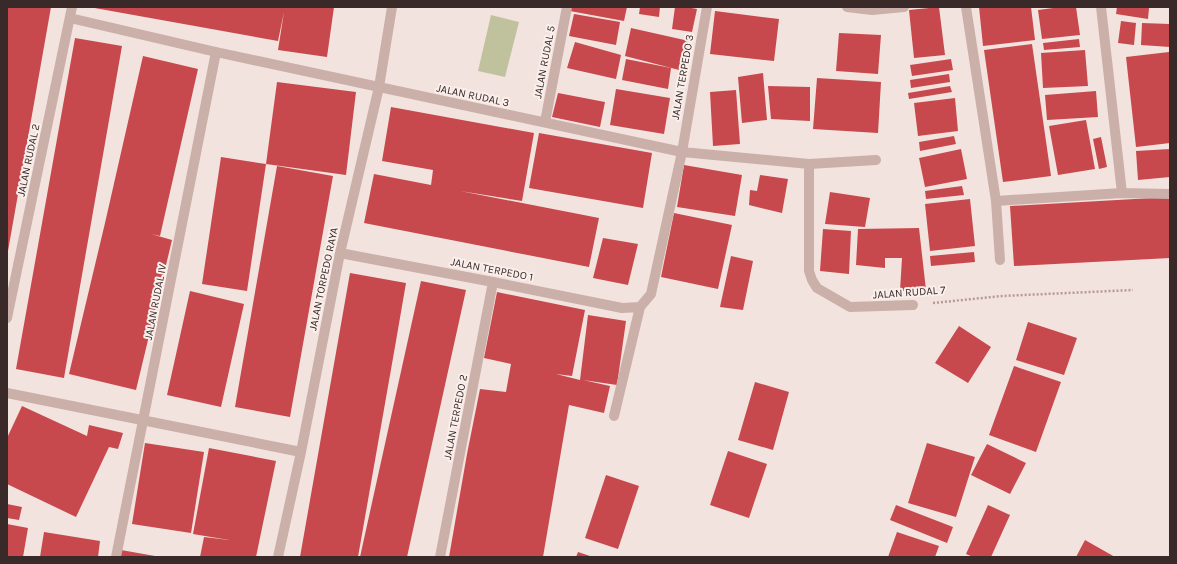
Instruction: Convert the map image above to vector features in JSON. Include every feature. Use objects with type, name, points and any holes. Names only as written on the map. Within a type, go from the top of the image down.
[{"type":"street","name":"JALAN RUDAL 2","points":[[7,318],[72,7]]},
{"type":"street","name":"JALAN TORPEDO RAYA","points":[[278,557],[301,452],[340,253],[379,87],[392,7]]},
{"type":"street","name":"JALAN RUDAL 5","points":[[545,122],[567,7]]},
{"type":"street","name":"JALAN TERPEDO 3","points":[[640,307],[651,294],[682,152],[707,7]]},
{"type":"street","points":[[847,7],[872,10],[904,7]]},
{"type":"street","points":[[966,7],[996,201],[1000,260]]},
{"type":"street","points":[[1101,7],[1122,193]]},
{"type":"street","name":"JALAN RUDAL 3","points":[[70,18],[216,52],[682,152],[809,164],[876,160]]},
{"type":"street","name":"JALAN RUDAL IV","points":[[116,557],[216,52]]},
{"type":"street","name":"JALAN RUDAL 7","points":[[809,164],[809,271],[817,288],[850,308],[913,305]]},
{"type":"street","points":[[996,201],[1122,193],[1170,194]]},
{"type":"street","name":"JALAN TERPEDO 1","points":[[340,253],[622,308],[640,307]]},
{"type":"street","name":"JALAN TERPEDO 2","points":[[440,557],[493,282]]},
{"type":"street","points":[[614,416],[640,307]]},
{"type":"street","points":[[7,393],[301,452]]},
{"type":"path","name":"JALAN RUDAL 7","points":[[913,305],[1002,296],[1133,290]]},
{"type":"green space","points":[[491,15],[519,22],[505,77],[478,71]]},
{"type":"building","points":[[7,7],[51,7],[8,251],[7,251]]},
{"type":"building","points":[[89,7],[334,7],[327,57],[278,50],[284,12],[278,41]]},
{"type":"building","points":[[571,7],[627,7],[624,21],[570,11]]},
{"type":"building","points":[[640,7],[660,7],[659,17],[639,14]]},
{"type":"building","points":[[675,7],[697,9],[692,32],[672,29]]},
{"type":"building","points":[[939,7],[945,55],[914,58],[909,10]]},
{"type":"building","points":[[979,7],[1031,7],[1035,40],[983,46]]},
{"type":"building","points":[[1076,7],[1080,35],[1042,39],[1038,10]]},
{"type":"building","points":[[1117,7],[1149,8],[1148,19],[1116,14]]},
{"type":"building","points":[[715,11],[779,19],[774,61],[710,54]]},
{"type":"building","points":[[574,14],[620,22],[616,45],[569,36]]},
{"type":"building","points":[[1121,21],[1136,23],[1134,45],[1118,43]]},
{"type":"building","points":[[1142,23],[1170,24],[1170,47],[1141,45]]},
{"type":"building","points":[[631,28],[689,41],[683,71],[625,56]]},
{"type":"building","points":[[839,33],[881,35],[878,74],[836,71]]},
{"type":"building","points":[[75,38],[122,46],[64,378],[16,369]]},
{"type":"building","points":[[1079,39],[1080,47],[1044,50],[1043,43]]},
{"type":"building","points":[[575,42],[621,55],[616,79],[567,68]]},
{"type":"building","points":[[1032,44],[1051,176],[1003,182],[984,50]]},
{"type":"building","points":[[1085,50],[1088,86],[1043,88],[1041,53]]},
{"type":"building","points":[[1169,52],[1170,143],[1136,147],[1126,57]]},
{"type":"building","points":[[143,56],[198,69],[160,236],[151,234],[172,240],[136,390],[69,374]]},
{"type":"building","points":[[626,59],[671,68],[668,89],[622,80]]},
{"type":"building","points":[[951,59],[953,70],[912,76],[910,65]]},
{"type":"building","points":[[763,73],[767,120],[742,123],[738,77]]},
{"type":"building","points":[[949,74],[950,82],[911,88],[910,80]]},
{"type":"building","points":[[817,78],[881,82],[878,133],[813,129]]},
{"type":"building","points":[[277,82],[356,92],[346,175],[266,164]]},
{"type":"building","points":[[768,86],[810,87],[810,121],[771,119]]},
{"type":"building","points":[[950,86],[952,92],[909,99],[908,93]]},
{"type":"building","points":[[616,89],[670,98],[664,134],[610,125]]},
{"type":"building","points":[[736,90],[740,144],[713,146],[710,92]]},
{"type":"building","points":[[1096,91],[1098,117],[1047,120],[1045,95]]},
{"type":"building","points":[[558,93],[605,102],[600,127],[552,117]]},
{"type":"building","points":[[955,98],[958,131],[918,136],[914,103]]},
{"type":"building","points":[[391,107],[534,133],[522,201],[460,191],[599,218],[589,267],[364,223],[374,174],[431,185],[433,170],[382,161]]},
{"type":"building","points":[[1086,120],[1095,169],[1058,175],[1049,126]]},
{"type":"building","points":[[539,133],[652,153],[643,208],[529,188]]},
{"type":"building","points":[[954,136],[956,144],[920,151],[919,142]]},
{"type":"building","points":[[1101,137],[1107,167],[1099,169],[1093,139]]},
{"type":"building","points":[[961,149],[967,179],[925,187],[919,158]]},
{"type":"building","points":[[1170,149],[1170,177],[1138,180],[1136,151]]},
{"type":"building","points":[[221,157],[266,164],[247,291],[202,284]]},
{"type":"building","points":[[684,165],[742,175],[735,216],[677,207]]},
{"type":"building","points":[[277,166],[333,176],[290,417],[235,407]]},
{"type":"building","points":[[760,175],[788,179],[782,213],[749,205],[750,190],[757,191]]},
{"type":"building","points":[[962,186],[964,195],[926,199],[925,191]]},
{"type":"building","points":[[830,192],[870,198],[865,227],[825,224]]},
{"type":"building","points":[[1170,197],[1170,258],[1014,266],[1010,206]]},
{"type":"building","points":[[970,199],[975,246],[930,251],[925,204]]},
{"type":"building","points":[[674,213],[732,225],[718,289],[661,277]]},
{"type":"building","points":[[919,228],[926,290],[900,291],[902,258],[885,258],[885,268],[856,265],[858,229]]},
{"type":"building","points":[[823,229],[851,231],[849,274],[820,271]]},
{"type":"building","points":[[603,238],[638,244],[628,285],[593,278]]},
{"type":"building","points":[[974,252],[975,262],[931,266],[930,256]]},
{"type":"building","points":[[731,256],[753,261],[743,310],[720,307]]},
{"type":"building","points":[[350,273],[406,283],[358,557],[300,557]]},
{"type":"building","points":[[421,281],[466,290],[407,557],[360,557]]},
{"type":"building","points":[[190,291],[244,304],[221,407],[167,395]]},
{"type":"building","points":[[497,292],[585,310],[572,376],[556,374],[580,380],[588,315],[626,321],[617,385],[583,380],[610,386],[604,413],[569,405],[543,557],[449,557],[480,389],[506,392],[511,364],[484,358]]},
{"type":"building","points":[[1028,322],[1077,338],[1064,375],[1016,360]]},
{"type":"building","points":[[959,326],[991,347],[968,383],[935,363]]},
{"type":"building","points":[[1014,366],[1061,382],[1036,452],[989,435]]},
{"type":"building","points":[[755,382],[789,392],[773,450],[738,440]]},
{"type":"building","points":[[22,406],[87,436],[89,425],[123,433],[118,449],[109,447],[76,517],[7,484],[7,438]]},
{"type":"building","points":[[145,443],[204,452],[191,533],[132,524]]},
{"type":"building","points":[[927,443],[975,457],[956,517],[908,503]]},
{"type":"building","points":[[987,444],[1026,463],[1010,494],[971,475]]},
{"type":"building","points":[[209,448],[276,461],[256,557],[200,557],[204,537],[229,540],[193,534]]},
{"type":"building","points":[[728,451],[767,464],[749,518],[710,505]]},
{"type":"building","points":[[606,475],[639,486],[618,549],[585,538]]},
{"type":"building","points":[[7,504],[22,507],[19,520],[7,518]]},
{"type":"building","points":[[896,505],[953,527],[947,543],[890,520]]},
{"type":"building","points":[[988,505],[1010,515],[991,557],[973,557],[966,554]]},
{"type":"building","points":[[7,524],[28,528],[23,557],[7,557]]},
{"type":"building","points":[[44,532],[100,541],[98,557],[40,557]]},
{"type":"building","points":[[897,532],[939,546],[935,557],[888,557]]},
{"type":"building","points":[[1085,540],[1115,557],[1076,557]]},
{"type":"building","points":[[121,550],[155,556],[155,557],[120,557]]},
{"type":"building","points":[[578,552],[593,557],[576,557]]}]
